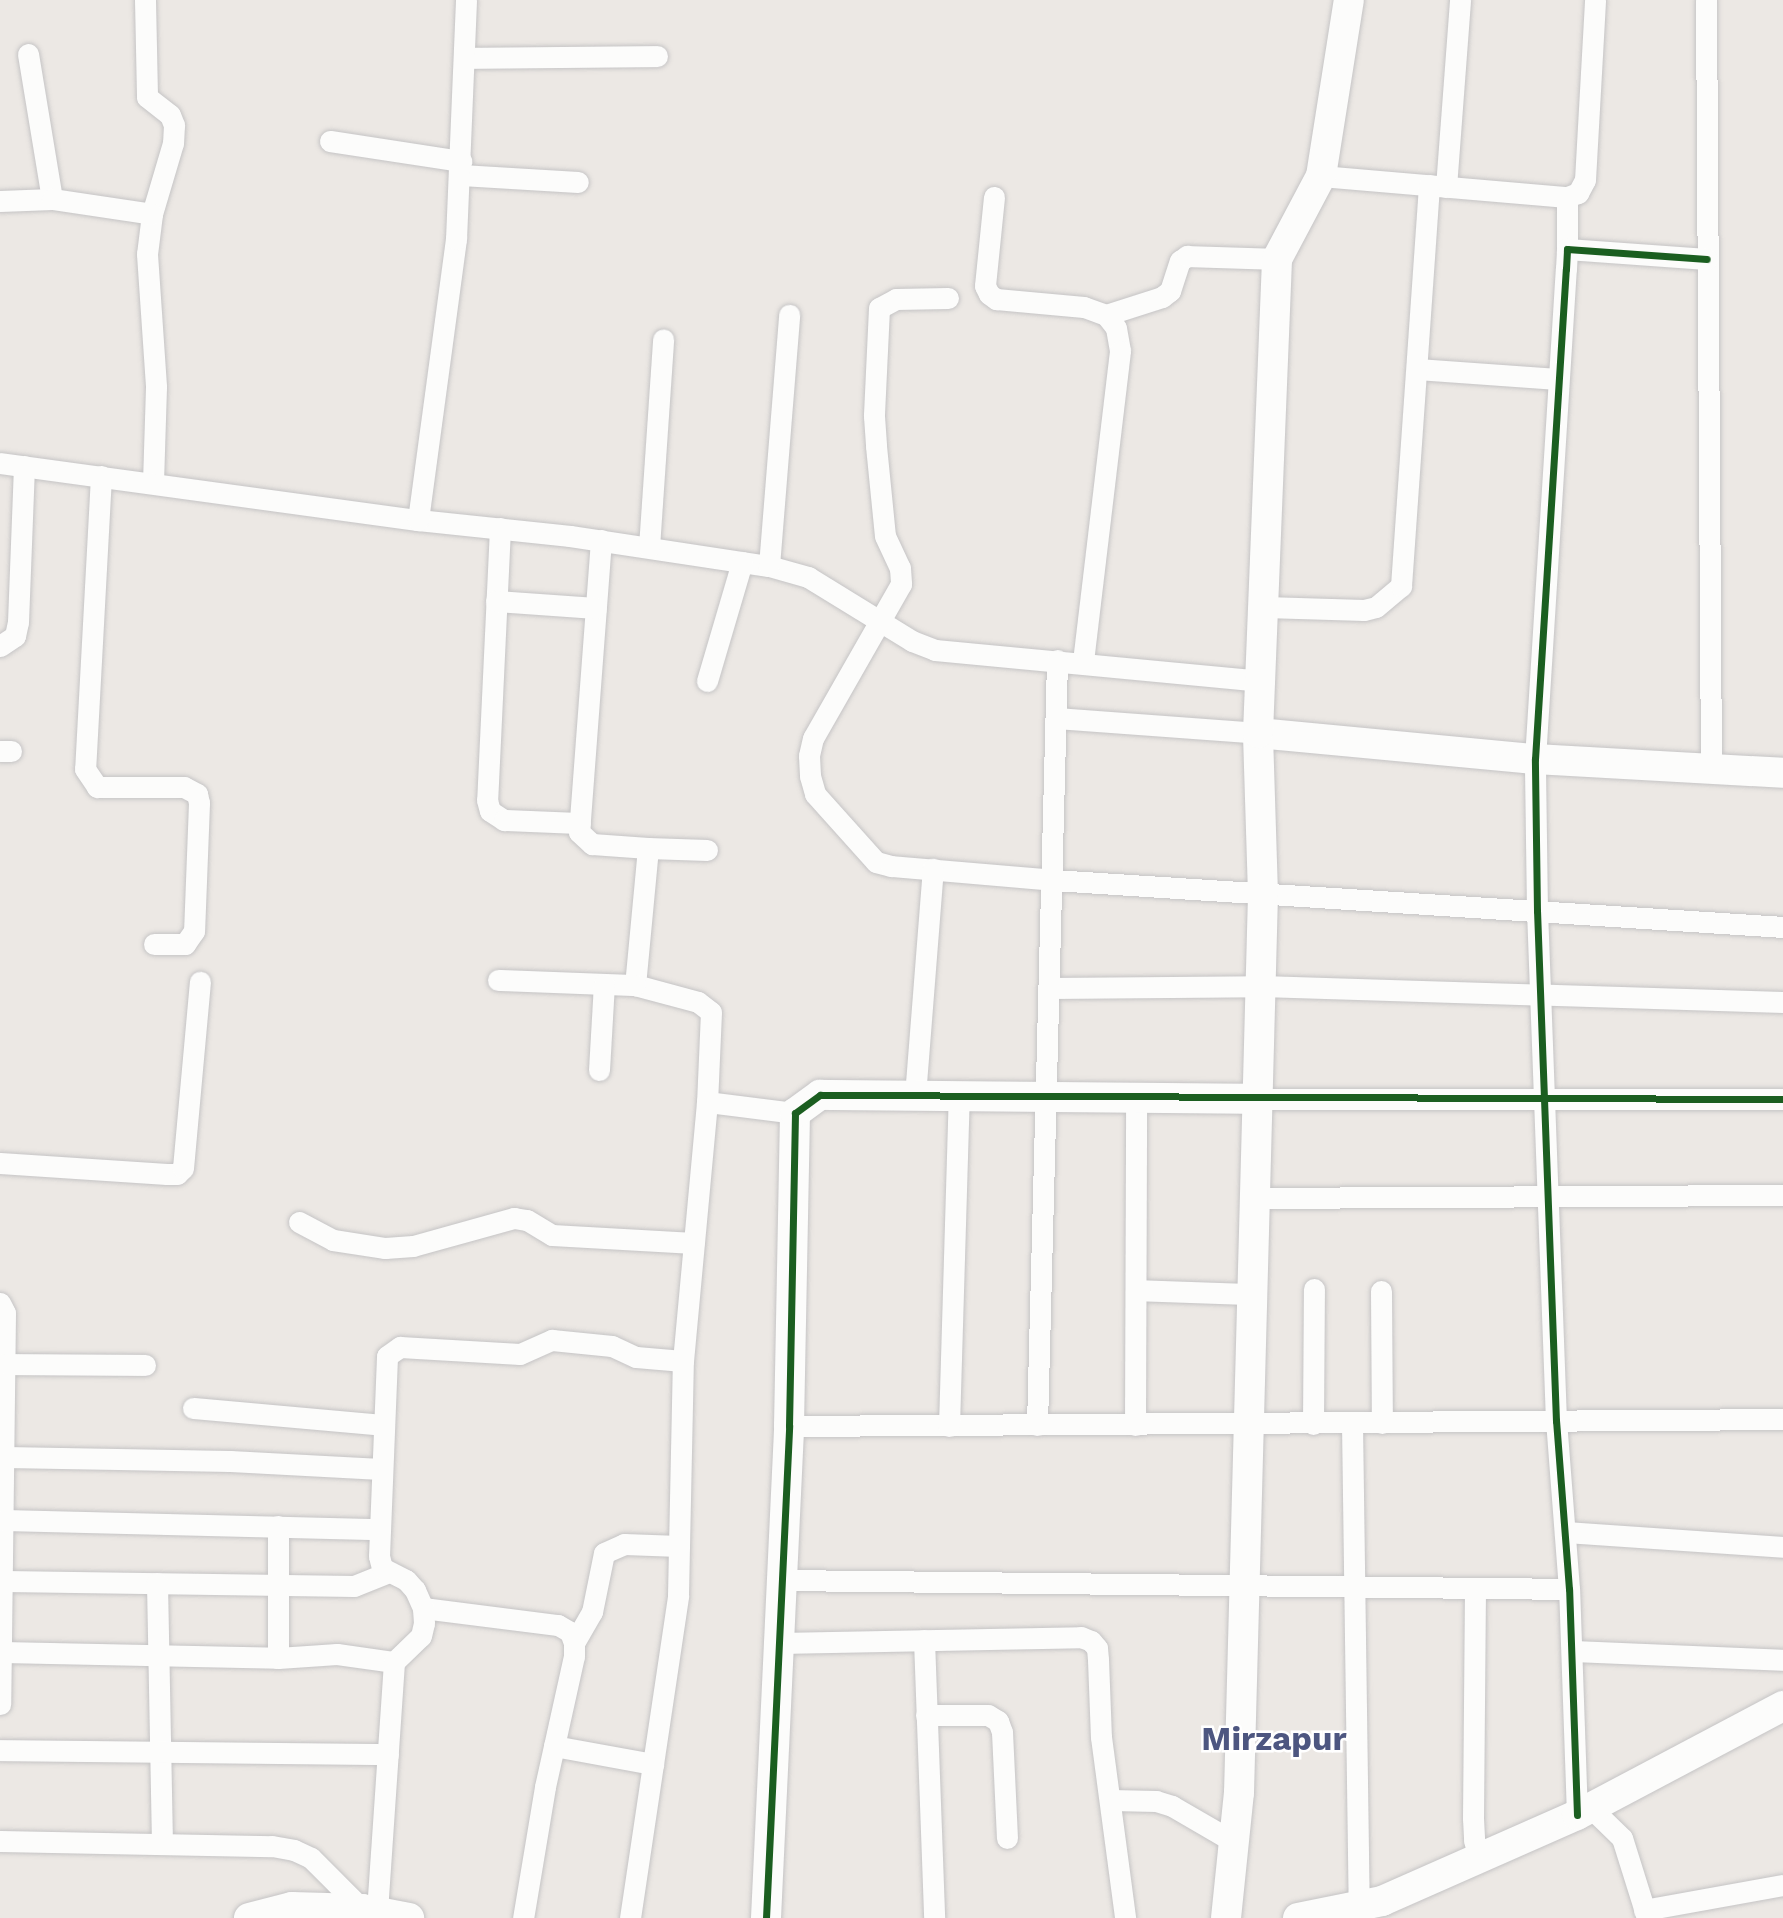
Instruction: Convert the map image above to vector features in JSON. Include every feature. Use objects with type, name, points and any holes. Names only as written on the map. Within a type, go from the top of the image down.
[{"type":"street","points":[[145,0],[147,97],[170,115],[174,125],[173,142],[152,214],[146,278],[155,375],[153,482]]},
{"type":"street","points":[[418,520],[456,239],[466,0]]},
{"type":"street","points":[[1226,1918],[1240,1793],[1247,1424],[1259,1099],[1263,894],[1258,733],[1277,259],[1321,176],[1349,0]]},
{"type":"street","points":[[1265,607],[1364,610],[1376,607],[1401,586],[1417,369],[1460,0]]},
{"type":"street","points":[[1321,176],[1567,197],[1584,188],[1595,0]]},
{"type":"street","points":[[1706,0],[1711,769]]},
{"type":"street","points":[[28,54],[52,200]]},
{"type":"street","points":[[465,58],[657,56]]},
{"type":"street","points":[[330,141],[461,168],[579,182]]},
{"type":"street","points":[[994,197],[985,286],[989,294],[996,299],[1084,307],[1106,315],[1116,328],[1119,351],[1083,662]]},
{"type":"street","points":[[1567,197],[1567,249],[1535,759],[1537,911],[1556,1421],[1584,1811]]},
{"type":"street","points":[[0,203],[52,200],[152,214]]},
{"type":"street","points":[[1567,249],[1707,259]]},
{"type":"street","points":[[1106,315],[1162,297],[1170,291],[1180,261],[1187,256],[1277,259]]},
{"type":"street","points":[[948,298],[896,299],[879,307],[874,416],[876,446],[885,536],[902,576],[901,584],[813,738],[810,776],[815,794],[876,862],[1054,880],[1783,927]]},
{"type":"street","points":[[769,566],[789,315]]},
{"type":"street","points":[[649,547],[663,339]]},
{"type":"street","points":[[1417,369],[1558,379]]},
{"type":"street","points":[[0,463],[418,520],[601,540],[769,566],[808,577],[912,641],[935,650],[1083,662],[1260,681]]},
{"type":"street","points":[[0,646],[15,636],[18,622],[24,466]]},
{"type":"street","points":[[101,476],[85,769],[97,787],[184,787],[197,794],[199,803],[194,931],[185,944],[154,944]]},
{"type":"street","points":[[500,528],[487,800],[490,811],[504,820],[580,823]]},
{"type":"street","points":[[601,540],[579,832],[592,844],[707,850]]},
{"type":"street","points":[[708,681],[742,562]]},
{"type":"street","points":[[496,601],[596,608]]},
{"type":"street","points":[[1037,1425],[1054,880],[1057,660]]},
{"type":"street","points":[[1056,718],[1258,733],[1535,759],[1783,773]]},
{"type":"street","points":[[635,985],[648,848]]},
{"type":"street","points":[[915,1096],[933,869]]},
{"type":"street","points":[[498,980],[635,985],[698,1002],[711,1012],[707,1102],[683,1361],[678,1595],[630,1918]]},
{"type":"street","points":[[0,1163],[177,1174],[183,1168],[200,982]]},
{"type":"street","points":[[598,1070],[604,984]]},
{"type":"street","points":[[1050,988],[1261,986],[1783,1002]]},
{"type":"street","points":[[707,1102],[795,1113],[820,1095],[1259,1099],[1783,1099]]},
{"type":"street","points":[[949,1426],[959,1097]]},
{"type":"street","points":[[1135,1425],[1136,1098]]},
{"type":"street","points":[[766,1918],[789,1426],[795,1113]]},
{"type":"street","points":[[1255,1198],[1783,1195]]},
{"type":"street","points":[[299,1222],[333,1240],[386,1248],[413,1247],[514,1218],[527,1220],[552,1235],[694,1243]]},
{"type":"street","points":[[1313,1424],[1314,1289]]},
{"type":"street","points":[[1136,1290],[1252,1294]]},
{"type":"street","points":[[1381,1291],[1382,1423]]},
{"type":"street","points":[[0,1303],[5,1314],[4,1581],[0,1704]]},
{"type":"street","points":[[370,1910],[388,1754],[394,1662],[421,1636],[423,1608],[415,1590],[406,1580],[382,1568],[379,1556],[384,1365],[387,1356],[400,1347],[520,1354],[552,1340],[612,1346],[636,1357],[683,1361]]},
{"type":"street","points":[[3,1376],[145,1365]]},
{"type":"street","points":[[194,1408],[383,1425]]},
{"type":"street","points":[[789,1426],[1783,1419]]},
{"type":"street","points":[[1352,1423],[1359,1905]]},
{"type":"street","points":[[5,1457],[230,1461],[381,1469]]},
{"type":"street","points":[[4,1520],[380,1529]]},
{"type":"street","points":[[278,1526],[278,1658]]},
{"type":"street","points":[[1565,1532],[1783,1547]]},
{"type":"street","points":[[523,1918],[575,1643],[592,1612],[604,1553],[624,1544],[679,1546]]},
{"type":"street","points":[[4,1581],[354,1586],[388,1572]]},
{"type":"street","points":[[782,1580],[1570,1590]]},
{"type":"street","points":[[157,1583],[162,1844]]},
{"type":"street","points":[[1475,1589],[1472,1818],[1479,1858]]},
{"type":"street","points":[[423,1608],[558,1625],[570,1632],[575,1643]]},
{"type":"street","points":[[779,1643],[1081,1637],[1091,1641],[1097,1648],[1101,1737],[1125,1918]]},
{"type":"street","points":[[924,1640],[934,1918]]},
{"type":"street","points":[[1572,1651],[1783,1660]]},
{"type":"street","points":[[2,1652],[278,1658],[337,1654],[394,1662]]},
{"type":"street","points":[[1298,1918],[1382,1901],[1584,1811],[1783,1706]]},
{"type":"street","points":[[926,1715],[988,1715],[998,1721],[1002,1732],[1007,1838]]},
{"type":"street","points":[[554,1746],[653,1765]]},
{"type":"street","points":[[0,1750],[388,1754]]},
{"type":"street","points":[[1111,1800],[1156,1801],[1172,1806],[1234,1842]]},
{"type":"street","points":[[1584,1811],[1622,1838],[1645,1914],[1783,1885]]},
{"type":"street","points":[[0,1840],[272,1846],[294,1850],[311,1858],[370,1910]]},
{"type":"street","points":[[249,1918],[293,1912],[370,1910],[408,1918]]},
{"type":"cycle path","points":[[1577,1815],[1569,1589],[1556,1421],[1537,911],[1535,759],[1567,249],[1707,259]]},
{"type":"cycle path","points":[[766,1918],[789,1426],[795,1113],[820,1095],[1783,1099]]},
{"type":"district","name":"Mirzapur","points":[[1274,1739]]}]
